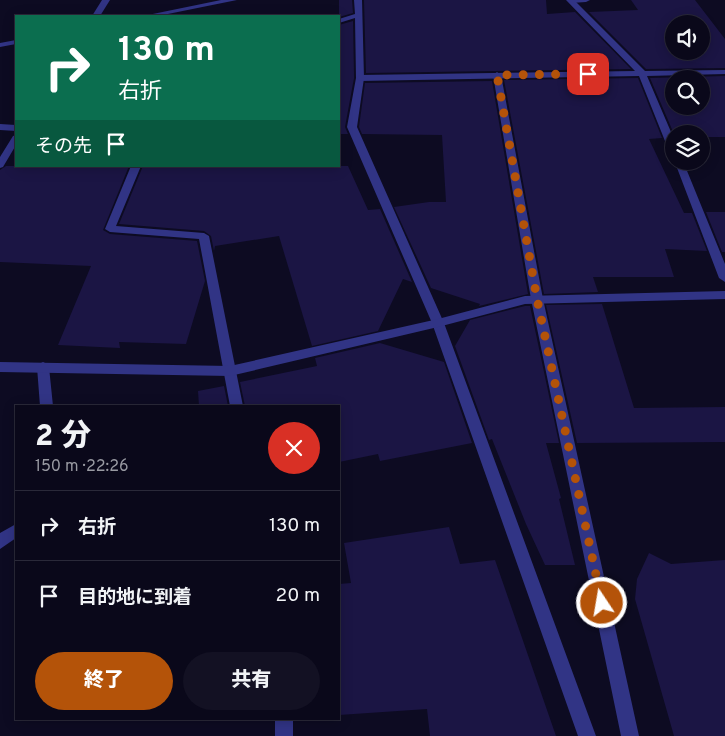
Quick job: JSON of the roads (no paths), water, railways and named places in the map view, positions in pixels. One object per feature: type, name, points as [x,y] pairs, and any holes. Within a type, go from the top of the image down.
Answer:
[{"type":"street","points":[[97,15],[106,0]]},
{"type":"street","points":[[151,15],[203,3],[233,0]]},
{"type":"street","points":[[358,0],[360,78],[352,126],[438,323],[587,736]]},
{"type":"street","points":[[570,0],[586,0]]},
{"type":"street","points":[[570,0],[642,73],[665,129]]},
{"type":"street","points":[[197,15],[203,3]]},
{"type":"street","points":[[340,21],[358,16]]},
{"type":"street","points":[[0,45],[15,42]]},
{"type":"street","points":[[360,78],[725,72]]},
{"type":"street","points":[[497,75],[537,299],[630,736]]},
{"type":"street","points":[[0,127],[15,128]]},
{"type":"street","points":[[0,164],[15,140]]},
{"type":"street","points":[[136,167],[110,229],[204,236],[236,405]]},
{"type":"street","points":[[682,170],[725,278]]},
{"type":"street","points":[[0,367],[230,371],[438,323],[525,300],[725,296]]},
{"type":"street","points":[[43,367],[47,405]]},
{"type":"street","points":[[0,542],[15,531]]},
{"type":"street","points":[[284,720],[284,736]]}]
